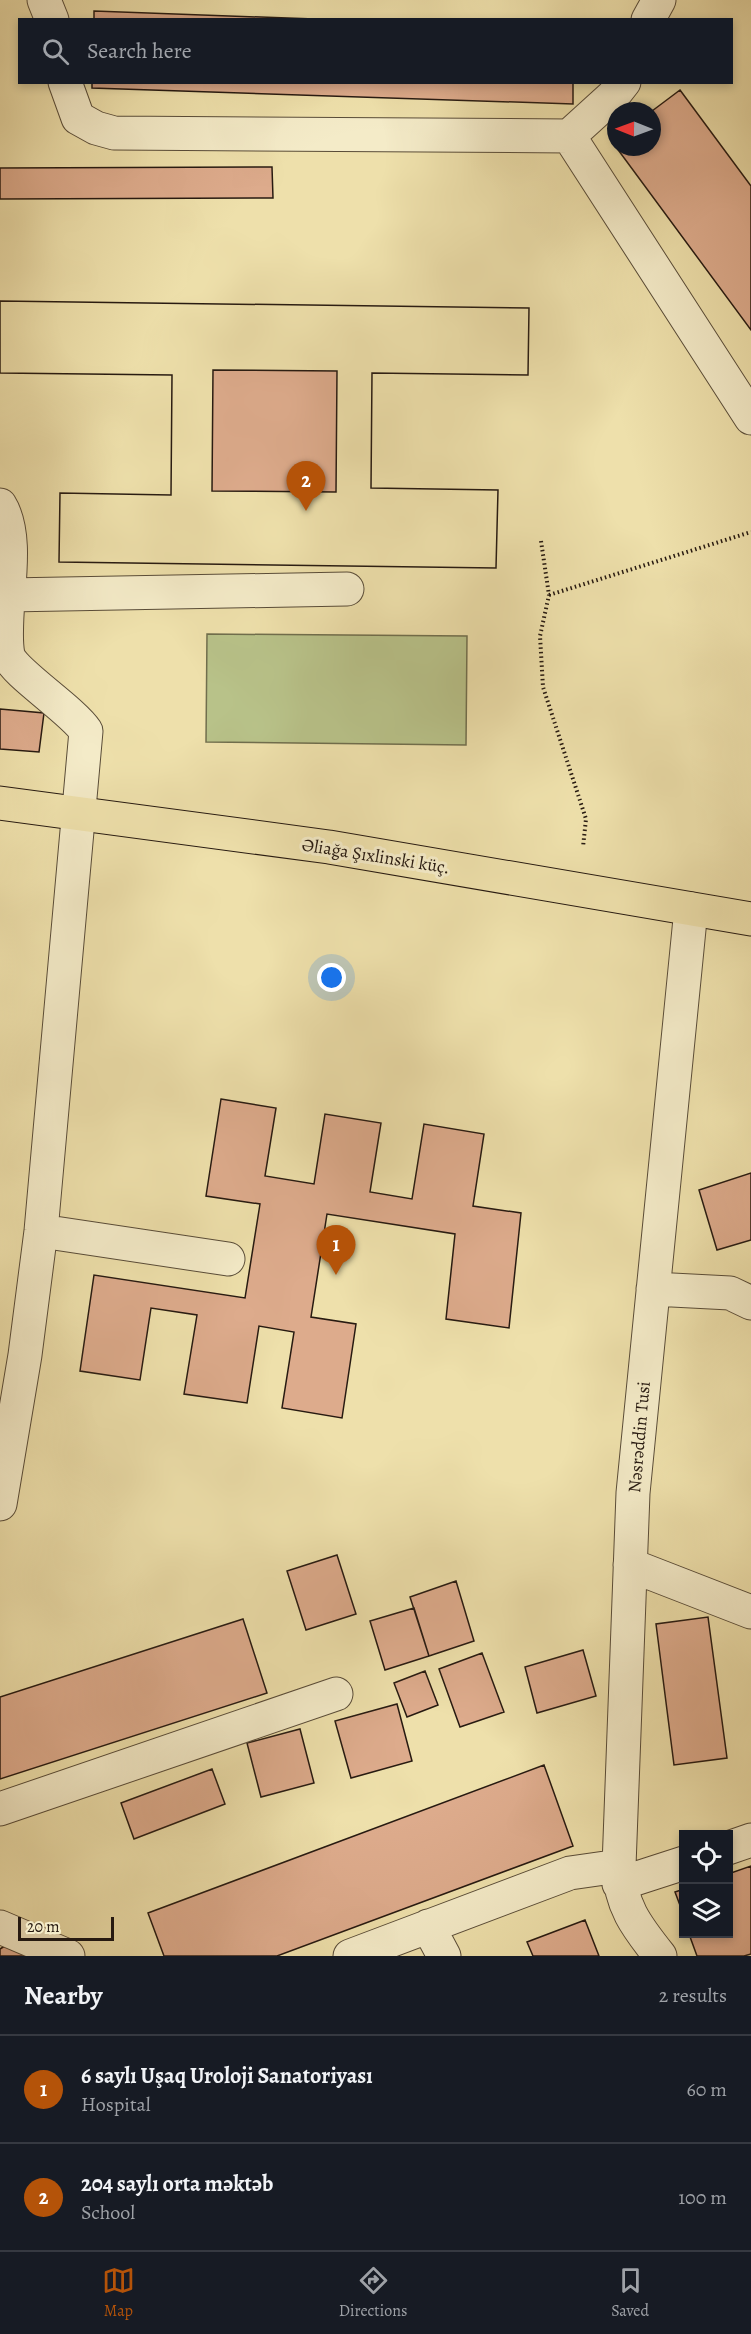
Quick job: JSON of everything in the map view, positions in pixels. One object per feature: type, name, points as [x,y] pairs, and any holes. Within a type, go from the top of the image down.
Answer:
[{"type":"main road","name":"Əliağa Şıxlinski küç.","points":[[0,803],[329,847],[751,918]]},
{"type":"street","points":[[44,0],[51,18]]},
{"type":"street","points":[[649,18],[659,0]]},
{"type":"street","points":[[66,84],[78,118],[96,128],[114,133],[569,136],[613,96],[622,84]]},
{"type":"street","points":[[569,136],[751,418]]},
{"type":"street","points":[[0,505],[8,536],[6,639],[9,657],[77,718],[86,731],[86,755],[77,812],[41,1231],[13,1349],[0,1504]]},
{"type":"street","points":[[8,595],[347,589]]},
{"type":"street","name":"Nəsrəddin Tusi","points":[[660,1956],[632,1921],[619,1875],[633,1493],[691,909]]},
{"type":"street","points":[[41,1231],[228,1259]]},
{"type":"street","points":[[653,1289],[744,1294]]},
{"type":"street","points":[[630,1565],[751,1612]]},
{"type":"street","points":[[0,1809],[336,1694]]},
{"type":"street","points":[[733,1847],[751,1840]]},
{"type":"street","points":[[350,1956],[570,1873],[619,1875],[679,1864]]},
{"type":"street","points":[[428,1926],[444,1956]]},
{"type":"street","points":[[0,1927],[68,1956]]},
{"type":"path","points":[[549,596],[751,532]]},
{"type":"path","points":[[541,541],[549,596],[540,636],[543,687],[586,819],[583,847]]},
{"type":"green space","points":[[207,634],[467,636],[466,745],[206,742]]},
{"type":"building","points":[[94,11],[287,18],[94,18]]},
{"type":"building","points":[[92,84],[573,84],[573,104],[92,88]]},
{"type":"building","points":[[680,90],[751,186],[751,330],[623,156],[661,156],[661,104]]},
{"type":"building","points":[[272,167],[273,198],[0,199],[0,168]]},
{"type":"building","points":[[0,301],[529,308],[528,375],[372,373],[371,488],[498,490],[496,568],[59,562],[60,493],[171,495],[172,375],[0,373]],"holes":[[[213,370],[337,371],[336,492],[212,491]]]},
{"type":"building","points":[[0,301],[529,308],[528,375],[372,373],[371,488],[498,490],[496,568],[59,562],[60,493],[171,495],[172,375],[0,373]]},
{"type":"building","points":[[0,709],[44,713],[39,752],[0,749]]},
{"type":"building","points":[[221,1099],[276,1108],[265,1176],[314,1184],[325,1114],[381,1123],[370,1192],[412,1199],[424,1124],[484,1134],[473,1206],[521,1213],[509,1328],[446,1319],[455,1234],[327,1214],[311,1317],[356,1324],[342,1418],[282,1408],[294,1332],[259,1326],[247,1403],[184,1394],[197,1315],[151,1308],[140,1380],[80,1371],[94,1275],[245,1298],[260,1204],[206,1196]]},
{"type":"building","points":[[751,1173],[751,1240],[717,1250],[699,1190]]},
{"type":"building","points":[[337,1555],[356,1614],[306,1630],[287,1571]]},
{"type":"building","points":[[456,1581],[474,1641],[429,1656],[410,1597]]},
{"type":"building","points":[[414,1608],[429,1656],[385,1670],[370,1621]]},
{"type":"building","points":[[708,1617],[727,1758],[674,1765],[656,1624]]},
{"type":"building","points":[[243,1619],[267,1693],[0,1779],[0,1697]]},
{"type":"building","points":[[583,1650],[596,1696],[537,1713],[525,1667]]},
{"type":"building","points":[[482,1653],[504,1712],[460,1727],[439,1669]]},
{"type":"building","points":[[425,1671],[438,1705],[407,1717],[394,1683]]},
{"type":"building","points":[[397,1704],[412,1761],[351,1778],[335,1721]]},
{"type":"building","points":[[300,1729],[314,1783],[261,1797],[247,1743]]},
{"type":"building","points":[[544,1765],[573,1846],[277,1956],[164,1956],[148,1913]]},
{"type":"building","points":[[212,1769],[225,1804],[134,1839],[121,1803]]},
{"type":"building","points":[[751,1866],[751,1954],[697,1956],[690,1938],[733,1938],[733,1872]]},
{"type":"building","points":[[679,1891],[679,1903],[675,1892]]},
{"type":"building","points":[[585,1920],[599,1956],[533,1956],[527,1942]]},
{"type":"building","points":[[16,1939],[26,1956],[0,1956],[0,1949]]},
{"type":"place","name":"204 saylı orta məktəb","points":[[306,511]]},
{"type":"place","name":"6 saylı Uşaq Uroloji Sanatoriyası","points":[[336,1275]]}]
